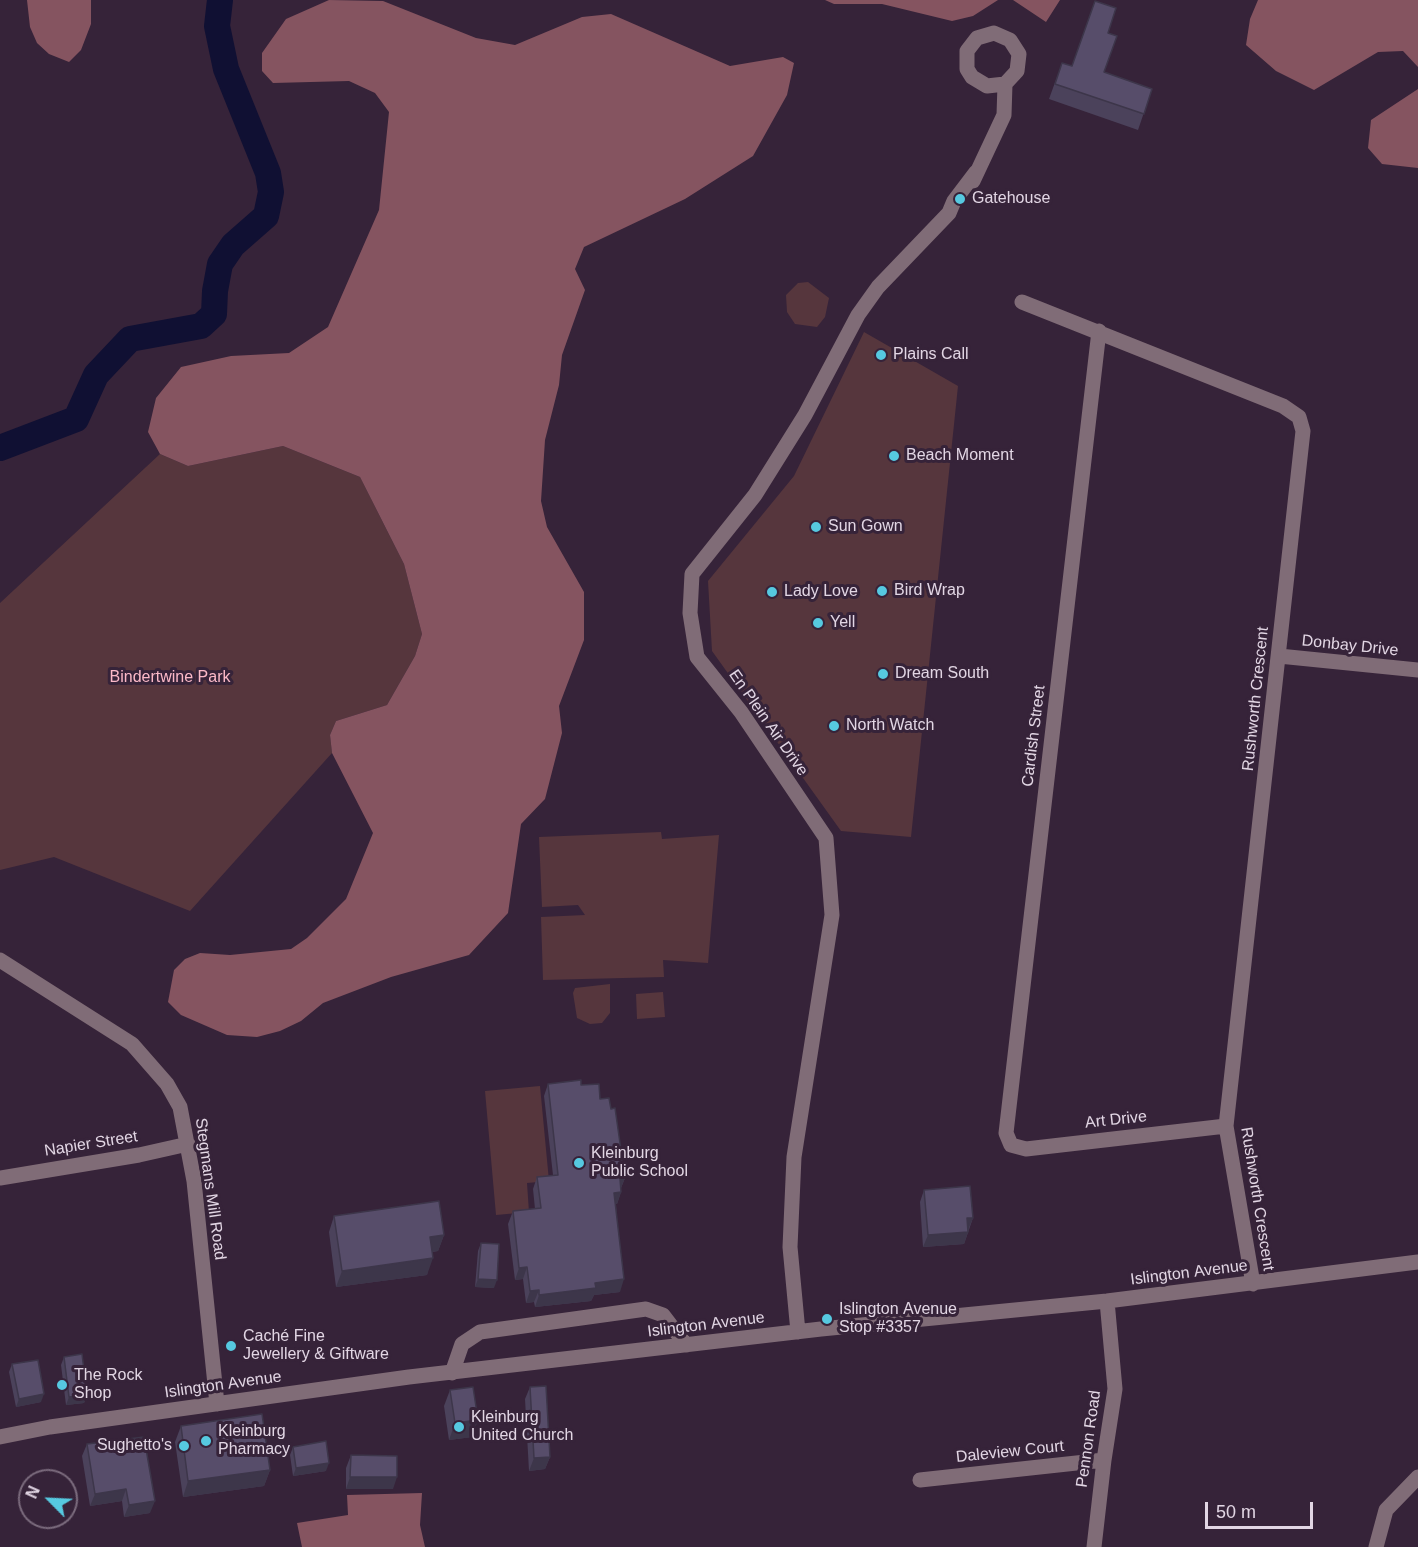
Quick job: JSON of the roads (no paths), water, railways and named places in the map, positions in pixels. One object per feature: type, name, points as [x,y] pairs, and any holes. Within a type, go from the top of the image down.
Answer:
[{"type":"street","name":"En Plein Air Drive","points":[[798,1332],[790,1247],[794,1157],[832,915],[825,838],[741,712],[697,657],[690,613],[692,574],[755,495],[805,415],[858,315],[878,287],[949,213],[954,201],[976,172],[1004,115],[1005,84]]},
{"type":"street","name":"Rushworth Crescent","points":[[1022,302],[1283,406],[1299,417],[1303,431],[1226,1126],[1253,1284]]},
{"type":"street","name":"Cardish Street","points":[[1011,1145],[1006,1133],[1099,331]]},
{"type":"street","name":"Donbay Drive","points":[[1279,656],[1418,670]]},
{"type":"street","name":"Stegmans Mill Road","points":[[0,960],[132,1044],[167,1084],[180,1107],[188,1144],[217,1404]]},
{"type":"street","name":"Art Drive","points":[[1011,1145],[1026,1149],[1226,1126]]},
{"type":"street","name":"Napier Street","points":[[0,1178],[139,1155],[188,1144]]},
{"type":"street","name":"Islington Avenue","points":[[0,1437],[217,1404],[452,1373],[798,1332],[1107,1301],[1418,1262]]},
{"type":"street","name":"Pennon Road","points":[[1094,1547],[1115,1389],[1107,1301]]},
{"type":"street","points":[[452,1373],[462,1344],[480,1332],[645,1309],[663,1315],[686,1345]]},
{"type":"street","name":"Daleview Court","points":[[920,1480],[1104,1460]]},
{"type":"street","points":[[1376,1547],[1386,1510],[1418,1477]]},
{"type":"waterway","points":[[0,448],[76,419],[96,375],[130,339],[201,326],[214,314],[220,264],[233,245],[266,216],[271,192],[268,173],[226,69],[217,26],[220,0]]},
{"type":"place","name":"Gatehouse","points":[[960,199]]},
{"type":"place","name":"Plains Call","points":[[881,355]]},
{"type":"place","name":"Beach Moment","points":[[894,456]]},
{"type":"place","name":"Sun Gown","points":[[816,527]]},
{"type":"place","name":"Bird Wrap","points":[[882,591]]},
{"type":"place","name":"Lady Love","points":[[772,592]]},
{"type":"place","name":"Yell","points":[[818,623]]},
{"type":"place","name":"Dream South","points":[[883,674]]},
{"type":"place","name":"North Watch","points":[[834,726]]},
{"type":"place","name":"Kleinburg Public School","points":[[579,1163]]},
{"type":"place","name":"Islington Avenue Stop #3357","points":[[827,1319]]},
{"type":"place","name":"Caché Fine Jewellery & Giftware","points":[[231,1346]]},
{"type":"place","name":"The Rock Shop","points":[[62,1385]]},
{"type":"place","name":"Kleinburg United Church","points":[[459,1427]]},
{"type":"place","name":"Kleinburg Pharmacy","points":[[206,1441]]},
{"type":"place","name":"Sughetto's","points":[[184,1446]]},
{"type":"park label","name":"Bindertwine Park","points":[[170,678]]}]
